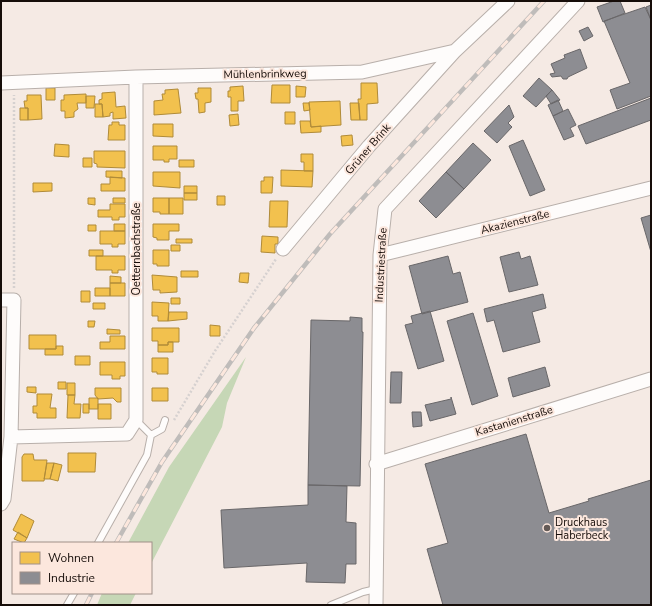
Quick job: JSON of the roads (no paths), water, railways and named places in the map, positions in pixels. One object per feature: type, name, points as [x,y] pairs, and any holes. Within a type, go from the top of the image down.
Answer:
[{"type":"street","points":[[455,51],[508,1]]},
{"type":"street","name":"Industriestraße","points":[[376,605],[376,464],[380,255],[385,209],[578,1]]},
{"type":"street","name":"Mühlenbrinkweg","points":[[8,82],[136,77],[362,72],[455,51]]},
{"type":"street","name":"Grüner Brink","points":[[283,249],[370,146],[455,51]]},
{"type":"street","name":"Oetternbachstraße","points":[[136,77],[136,420]]},
{"type":"street","name":"Akazienstraße","points":[[380,255],[651,188]]},
{"type":"street","points":[[1,504],[4,499],[11,437],[7,300]]},
{"type":"street","name":"Kastanienstraße","points":[[376,464],[651,379]]},
{"type":"street","points":[[11,437],[127,434],[136,420]]},
{"type":"lane","points":[[136,420],[151,435]]},
{"type":"lane","points":[[151,435],[162,429],[165,420]]},
{"type":"lane","points":[[99,542],[147,455],[151,435]]},
{"type":"lane","points":[[331,605],[363,592],[376,589]]},
{"type":"lane","points":[[67,605],[73,594]]},
{"type":"railway","points":[[117,542],[162,462],[254,328],[330,234],[544,1]]},
{"type":"railway","points":[[86,605],[92,594]]},
{"type":"place","name":"Druckhaus Haberbeck","points":[[547,528]]}]
